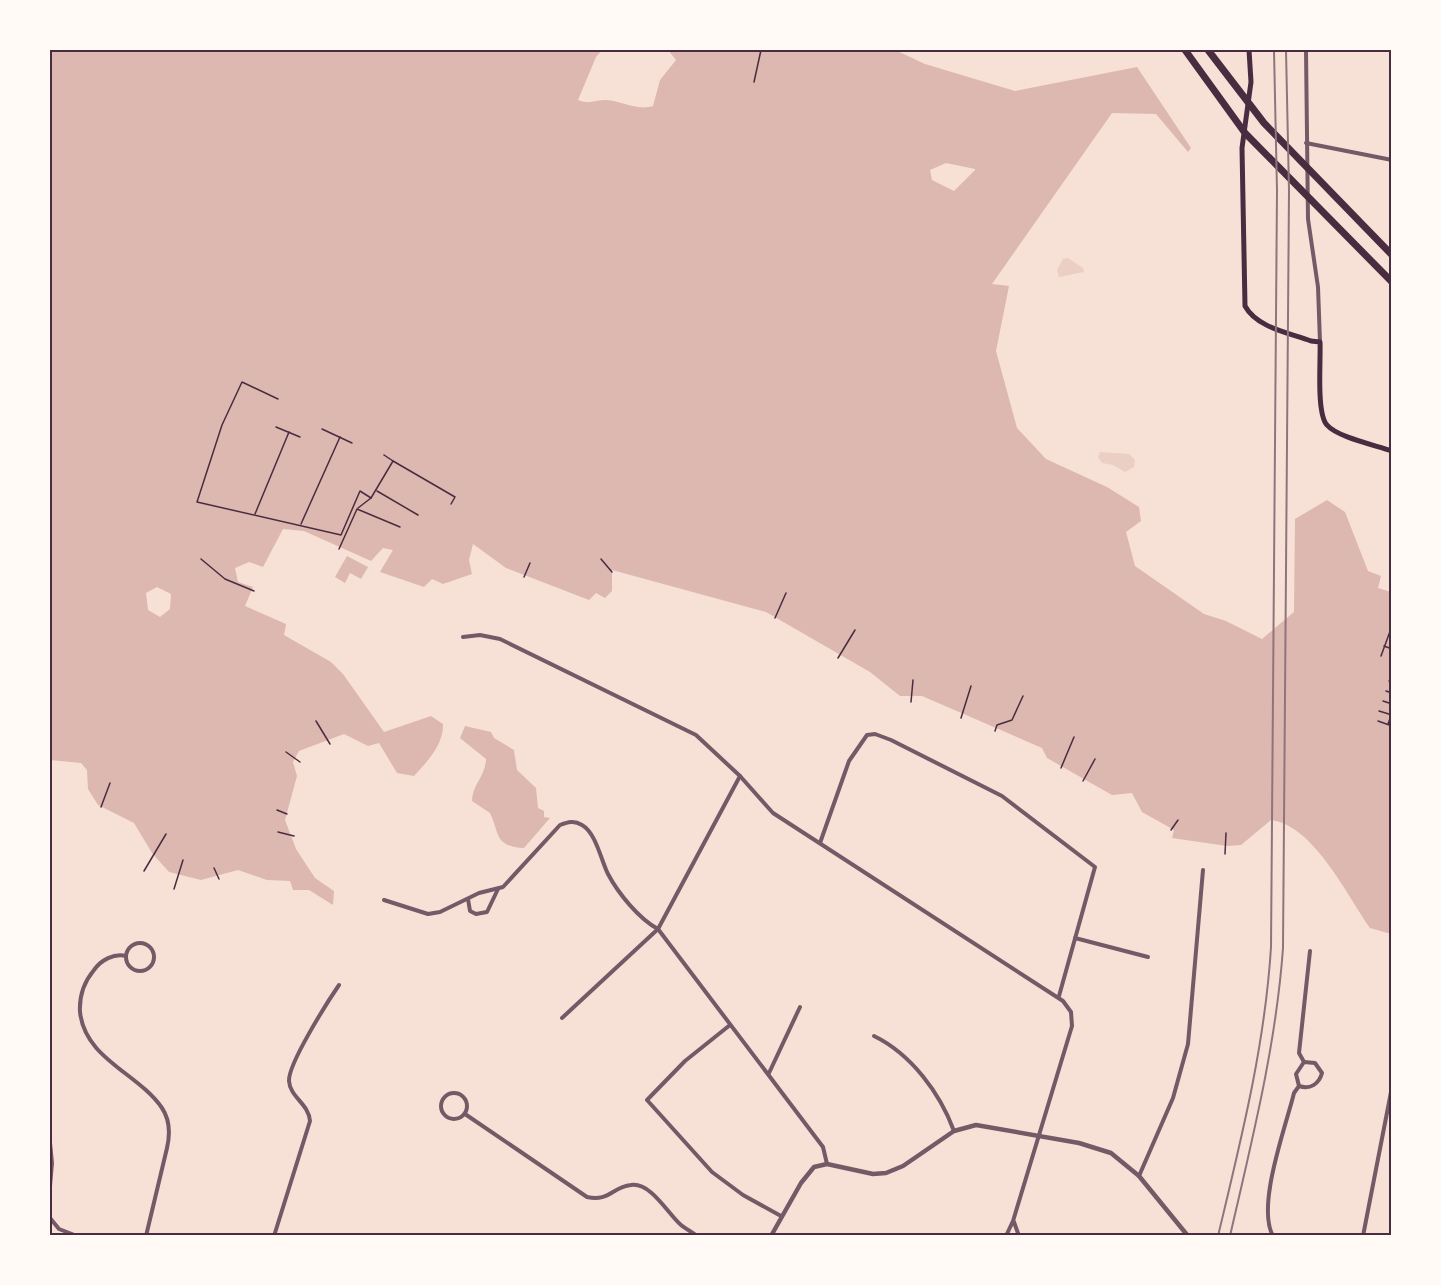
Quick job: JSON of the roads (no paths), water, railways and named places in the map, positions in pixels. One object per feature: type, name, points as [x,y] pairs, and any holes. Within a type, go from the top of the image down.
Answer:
[{"type":"highway","points":[[1208,50],[1263,123],[1392,255]]},
{"type":"highway","points":[[1185,51],[1245,133],[1392,282]]},
{"type":"main road","points":[[1249,50],[1251,82],[1242,148],[1244,301],[1249,312],[1261,322],[1311,341],[1320,342],[1321,413],[1324,421],[1332,429],[1392,451]]},
{"type":"street","points":[[1306,50],[1308,219],[1318,287],[1320,342]]},
{"type":"street","points":[[1306,143],[1392,160]]},
{"type":"street","points":[[463,637],[480,635],[500,639],[696,735],[740,776],[773,813],[1059,996],[1071,1012],[1072,1026],[1013,1221],[1006,1236]]},
{"type":"street","points":[[820,843],[849,761],[867,735],[875,734],[1002,796],[1095,867],[1059,996]]},
{"type":"street","points":[[562,1018],[658,929],[740,776]]},
{"type":"street","points":[[384,900],[428,914],[440,912],[479,893],[498,888],[513,878],[560,825],[570,821],[582,825],[589,832],[609,877],[648,924],[658,929],[769,1073],[823,1148],[827,1164]]},
{"type":"street","points":[[1139,1176],[1173,1098],[1188,1044],[1203,870]]},
{"type":"street","points":[[468,900],[470,911],[482,915],[487,912],[498,888]]},
{"type":"street","points":[[1076,938],[1148,957]]},
{"type":"street","points":[[144,944],[151,950],[153,958],[148,968],[136,970],[130,967],[126,956],[132,945],[144,944]]},
{"type":"street","points":[[1304,1062],[1299,1053],[1310,951]]},
{"type":"street","points":[[126,956],[116,956],[100,962],[84,981],[80,1010],[86,1033],[98,1050],[153,1096],[166,1116],[169,1137],[146,1236]]},
{"type":"street","points":[[274,1236],[310,1121],[308,1110],[291,1087],[289,1080],[291,1071],[339,985]]},
{"type":"street","points":[[769,1073],[800,1007]]},
{"type":"street","points":[[730,1025],[685,1061],[647,1100],[712,1172],[743,1195],[781,1216]]},
{"type":"street","points":[[874,1036],[898,1051],[918,1071],[945,1105],[954,1131]]},
{"type":"street","points":[[1299,1086],[1296,1074],[1304,1062]]},
{"type":"street","points":[[1274,1236],[1269,1224],[1268,1197],[1294,1093],[1299,1086],[1316,1084],[1322,1073],[1315,1063],[1304,1062]]},
{"type":"street","points":[[1363,1236],[1392,1088]]},
{"type":"street","points":[[452,1093],[462,1096],[467,1104],[465,1114],[456,1119],[447,1117],[441,1108],[444,1099],[452,1093]]},
{"type":"street","points":[[465,1114],[587,1197],[598,1200],[630,1185],[639,1186],[650,1192],[682,1226],[697,1236]]},
{"type":"street","points":[[771,1236],[801,1183],[814,1167],[827,1164],[873,1174],[886,1173],[903,1166],[954,1131],[976,1125],[1105,1151],[1121,1160],[1139,1176],[1187,1235]]},
{"type":"street","points":[[50,1143],[50,1186]]},
{"type":"street","points":[[50,1218],[59,1230],[74,1235]]},
{"type":"street","points":[[1013,1221],[1019,1236]]},
{"type":"railway","points":[[1218,1236],[1258,1056],[1271,947],[1277,191],[1274,50]]},
{"type":"railway","points":[[1230,1236],[1269,1057],[1283,948],[1289,191],[1286,50]]}]
